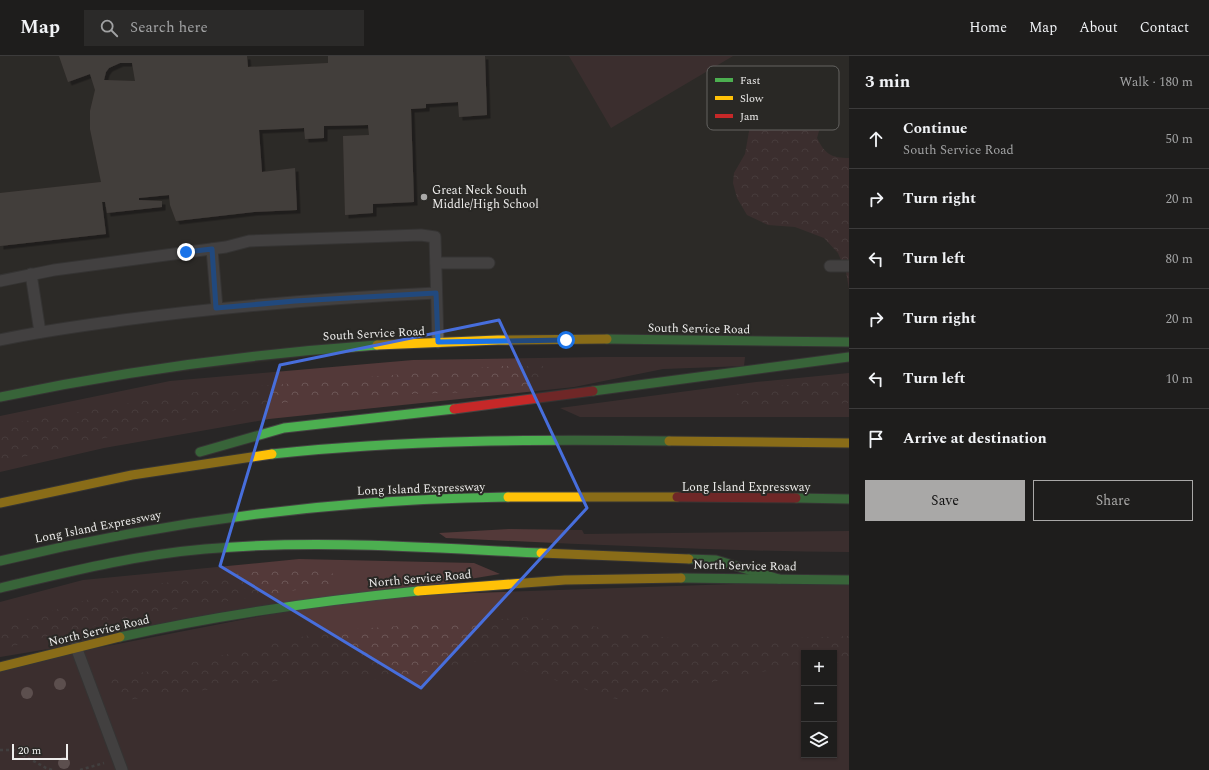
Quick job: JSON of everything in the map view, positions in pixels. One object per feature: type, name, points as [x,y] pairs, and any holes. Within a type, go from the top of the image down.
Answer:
[{"type":"main road","name":"South Service Road","points":[[0,397],[106,376],[242,356],[318,349],[438,342],[550,340],[849,342]]},
{"type":"main road","points":[[0,503],[121,476],[284,428],[367,420],[516,402],[849,357]]},
{"type":"main road","points":[[121,476],[288,452],[425,443],[495,441],[849,444]]},
{"type":"main road","name":"Long Island Expressway","points":[[0,561],[98,538],[235,515],[373,502],[514,497],[849,500]]},
{"type":"main road","points":[[0,588],[74,570],[140,557],[204,549],[270,545],[370,546],[716,560],[779,579]]},
{"type":"main road","name":"North Service Road","points":[[0,667],[76,647],[200,622],[293,606],[428,589],[566,580],[635,578],[849,580]]},
{"type":"lane","points":[[0,281],[31,274],[212,249],[249,241],[421,235],[435,237],[438,342]]},
{"type":"lane","points":[[212,249],[216,308]]},
{"type":"lane","points":[[436,263],[489,263]]},
{"type":"lane","points":[[830,266],[849,266]]},
{"type":"lane","points":[[31,274],[40,332]]},
{"type":"lane","points":[[0,340],[40,332],[216,308],[295,301],[436,293]]},
{"type":"lane","points":[[76,647],[122,770]]},
{"type":"path","points":[[0,750],[14,750],[52,770]]},
{"type":"path","points":[[80,770],[118,759]]},
{"type":"highlighted area","points":[[499,320],[587,508],[421,688],[220,566],[280,365]]},
{"type":"shaded area","name":"Great Neck South Middle/High School","points":[[0,56],[849,56],[849,339],[472,337],[0,394]]},
{"type":"green space","points":[[569,56],[733,56],[716,66],[707,66],[707,71],[611,128]]},
{"type":"green space","points":[[749,130],[819,130],[817,138],[829,154],[849,158],[849,289],[846,272],[838,253],[824,238],[795,227],[768,225],[747,215],[737,198],[733,183],[734,173],[745,154]]},
{"type":"green space","points":[[602,357],[745,357],[744,366],[663,369],[574,387],[269,419],[104,448],[0,472],[0,416],[170,381],[413,360]]},
{"type":"green space","points":[[502,366],[545,366],[548,372],[530,386],[472,392],[324,397],[214,413],[0,462],[0,426],[3,425],[201,391]]},
{"type":"green space","points":[[849,373],[849,417],[580,417],[560,408],[756,382]]},
{"type":"green space","points":[[849,376],[849,403],[757,408],[737,403],[734,398],[739,392]]},
{"type":"green space","points":[[509,529],[582,530],[584,534],[849,531],[849,552],[697,549],[597,545],[446,538],[439,533]]},
{"type":"green space","points":[[299,559],[474,563],[500,574],[0,657],[0,602],[83,580]]},
{"type":"green space","points":[[284,568],[327,570],[341,579],[334,584],[152,613],[41,638],[0,650],[0,630],[2,627],[124,588]]},
{"type":"green space","points":[[849,580],[849,770],[0,770],[0,667],[359,597]]},
{"type":"green space","points":[[532,617],[695,642],[849,636],[849,662],[837,663],[837,650],[801,650],[801,665],[755,673],[656,694],[616,699],[529,672],[494,658],[460,664],[412,676],[382,680],[330,674],[126,700],[105,685],[108,678],[163,669],[327,631]]},
{"type":"building","points":[[59,56],[247,56],[248,67],[328,63],[328,56],[485,56],[487,115],[459,117],[458,102],[426,104],[426,108],[411,109],[414,202],[373,204],[373,213],[345,215],[343,136],[369,135],[368,125],[324,126],[324,138],[305,139],[304,128],[259,130],[262,172],[295,168],[297,210],[254,212],[176,221],[170,205],[169,195],[139,198],[139,200],[162,201],[162,207],[107,213],[105,202],[102,202],[106,234],[0,246],[0,193],[101,182],[90,129],[90,111],[95,90],[90,74],[68,82]],"holes":[[[120,63],[132,63],[135,81],[104,80],[106,72],[109,68]]]},
{"type":"traffic: fast","points":[[607,339],[849,342]]},
{"type":"traffic: fast","points":[[0,397],[141,371],[282,353],[377,345]]},
{"type":"traffic: fast","points":[[593,391],[849,357]]},
{"type":"traffic: fast","points":[[200,452],[284,428],[454,409]]},
{"type":"traffic: fast","points":[[272,454],[322,449],[421,443],[569,440],[669,441]]},
{"type":"traffic: fast","points":[[0,561],[126,534],[252,515],[380,502],[508,497]]},
{"type":"traffic: fast","points":[[796,498],[849,499]]},
{"type":"traffic: fast","points":[[0,588],[153,555],[247,546],[373,545],[541,553]]},
{"type":"traffic: fast","points":[[689,559],[716,560],[779,579]]},
{"type":"traffic: fast","points":[[681,578],[849,580]]},
{"type":"traffic: fast","points":[[120,637],[231,615],[343,599],[418,591]]},
{"type":"traffic: slow","points":[[377,345],[498,340],[607,339]]},
{"type":"traffic: slow","points":[[669,441],[849,443]]},
{"type":"traffic: slow","points":[[0,503],[132,475],[272,454]]},
{"type":"traffic: slow","points":[[508,497],[677,497]]},
{"type":"traffic: slow","points":[[541,553],[689,559]]},
{"type":"traffic: slow","points":[[418,591],[565,580],[681,578]]},
{"type":"traffic: slow","points":[[0,667],[120,637]]},
{"type":"traffic: jam","points":[[454,409],[593,391]]},
{"type":"traffic: jam","points":[[677,497],[796,498]]},
{"type":"place","name":"Great Neck South Middle/High School","points":[[424,197]]},
{"type":"route","points":[[186,252],[212,249],[216,308],[264,303],[436,293],[438,342],[566,340]]}]
